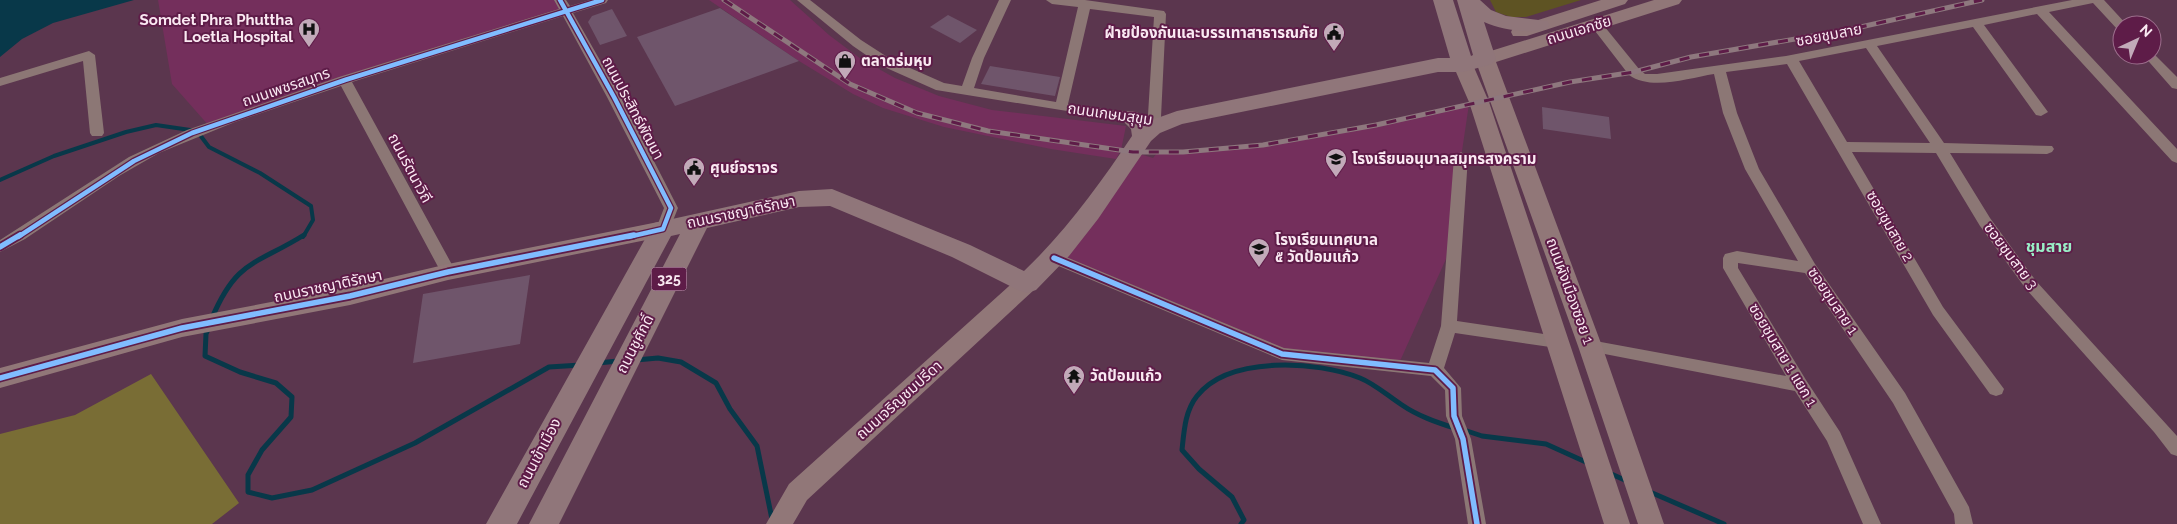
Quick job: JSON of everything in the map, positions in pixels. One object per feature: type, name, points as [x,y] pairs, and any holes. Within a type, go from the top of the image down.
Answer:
[{"type":"main road","points":[[1443,0],[1460,58]]},
{"type":"main road","points":[[1467,0],[1481,13],[1495,21],[1540,25]]},
{"type":"main road","points":[[1467,0],[1482,52]]},
{"type":"main road","name":"ถนนเอกชัย","points":[[1482,52],[1540,25],[1618,0]]},
{"type":"main road","name":"ถนนเอกชัย","points":[[1482,52],[1596,24],[1673,0]]},
{"type":"main road","name":"ถนนเกษมสุขุม","points":[[1148,124],[1438,65],[1482,52]]},
{"type":"main road","name":"ถนนผังเมืองซอย 1","points":[[1482,52],[1590,346],[1651,524]]},
{"type":"main road","name":"ถนนผังเมืองซอย 1","points":[[1460,58],[1486,124],[1617,524]]},
{"type":"main road","points":[[1027,283],[1054,258],[1097,205],[1148,124]]},
{"type":"main road","points":[[1486,124],[1510,124]]},
{"type":"main road","name":"ถนนราชญาติรักษา","points":[[0,378],[182,328],[350,296],[448,272],[613,240],[799,199],[832,197],[961,250],[1027,283]]},
{"type":"main road","name":"ถนนชูศักดิ์","points":[[544,524],[700,220]]},
{"type":"main road","name":"ถนนชูศักดิ์","points":[[578,382],[662,229]]},
{"type":"main road","name":"ถนนเจริญชมปรีดา","points":[[779,524],[798,492],[1027,283]]},
{"type":"main road","name":"ถนนเข้าเมือง","points":[[501,524],[578,382]]},
{"type":"street","name":"ถนนเพชรสมุทร","points":[[0,247],[26,233],[120,168],[155,150],[210,127],[563,6],[602,0]]},
{"type":"street","name":"ถนนเกษมสุขุม","points":[[803,0],[857,43],[888,63],[942,87],[1148,124]]},
{"type":"street","points":[[966,92],[981,50],[1006,0]]},
{"type":"street","points":[[1052,0],[1160,14],[1148,124]]},
{"type":"street","name":"ซอยชุมสาย","points":[[1596,24],[1642,78],[1719,70],[1791,59],[2091,0]]},
{"type":"street","points":[[2097,0],[2112,16]]},
{"type":"street","points":[[1061,107],[1085,4]]},
{"type":"street","name":"ถนนประสิทธ์พัฒนา","points":[[563,6],[671,208],[662,229]]},
{"type":"street","points":[[2040,10],[2177,158]]},
{"type":"street","points":[[1976,22],[2041,112]]},
{"type":"street","name":"ซอยชุมสาย 3","points":[[1869,44],[1940,148],[1985,222],[2031,286],[2160,427],[2177,449]]},
{"type":"street","points":[[0,82],[89,55],[97,133]]},
{"type":"street","name":"ซอยชุมสาย 2","points":[[1791,59],[1938,310],[1996,388]]},
{"type":"street","points":[[2159,65],[2177,84]]},
{"type":"street","name":"ซอยชุมสาย 1","points":[[1719,70],[1730,113],[1752,169],[1810,268],[1899,398],[1962,513],[1964,524]]},
{"type":"street","name":"ถนนรัตนาวิถี","points":[[344,80],[448,272]]},
{"type":"street","points":[[1844,147],[2047,149]]},
{"type":"street","points":[[1435,370],[1449,326],[1461,158]]},
{"type":"street","name":"ซอยชุมสาย 1 แยก 1","points":[[1810,268],[1737,257],[1730,258],[1731,268],[1800,385],[1834,436],[1872,524]]},
{"type":"street","points":[[1054,258],[1282,354],[1435,370],[1453,388],[1454,416],[1463,439],[1477,524]]},
{"type":"street","points":[[1449,326],[1557,342]]},
{"type":"street","points":[[1590,346],[1800,385]]},
{"type":"shaded area","name":"Somdet Phra Phuttha Loetla Hospital","points":[[158,0],[560,0],[567,11],[210,127],[172,84]]},
{"type":"shaded area","points":[[709,0],[790,0],[829,35],[861,59],[895,78],[939,96],[992,110],[1126,126],[1121,150],[1116,159],[1051,149],[944,127],[883,108],[853,94],[799,61]]},
{"type":"shaded area","points":[[1490,0],[1581,0],[1526,17],[1511,17],[1496,12]]},
{"type":"shaded area","name":"โรงเรียนเทศบาล ๕ วัดป้อมแก้ว","points":[[1469,104],[1446,259],[1400,361],[1282,354],[1054,258],[1133,152],[1153,158],[1158,152],[1263,145],[1376,125]]},
{"type":"shaded area","points":[[151,374],[239,503],[212,524],[0,524],[0,434],[75,415]]},
{"type":"water","points":[[0,0],[134,0],[53,23],[22,39],[0,57]]},
{"type":"building","points":[[720,8],[799,61],[675,106],[637,37]]},
{"type":"building","points":[[612,9],[627,36],[600,45],[588,22],[592,16]]},
{"type":"building","points":[[948,15],[977,30],[960,43],[930,27]]},
{"type":"building","points":[[990,66],[1060,77],[1055,96],[981,84]]},
{"type":"building","points":[[1542,107],[1609,117],[1611,139],[1543,129]]},
{"type":"building","points":[[530,275],[520,344],[413,363],[423,294]]},
{"type":"waterway","points":[[0,180],[54,156],[126,132],[156,125],[197,131],[209,147],[260,173],[311,206],[313,220],[303,237]]},
{"type":"waterway","points":[[212,318],[230,284],[239,274],[260,259],[304,235]]},
{"type":"waterway","points":[[209,327],[206,334],[205,356],[240,372],[276,383],[292,397],[291,417],[262,450],[248,475],[248,492],[272,498],[312,490],[415,443],[549,367],[581,365]]},
{"type":"waterway","points":[[636,360],[658,358],[681,362],[716,383],[730,409],[757,446],[773,524]]},
{"type":"waterway","points":[[598,363],[618,361]]},
{"type":"waterway","points":[[1241,524],[1244,520],[1232,497],[1199,469],[1182,450],[1186,422],[1193,402],[1211,383],[1230,374],[1252,368],[1275,365],[1298,365],[1342,372],[1371,383],[1414,412],[1454,428]]},
{"type":"waterway","points":[[1464,430],[1482,436],[1546,444],[1588,463]]},
{"type":"waterway","points":[[1609,473],[1627,481]]},
{"type":"waterway","points":[[1650,492],[1724,524]]},
{"type":"railway","points":[[724,0],[850,84],[917,113],[988,131],[1133,152],[1183,152],[1263,145],[1376,125],[1570,82],[1634,72],[1691,57],[1847,30],[1982,0]]},
{"type":"cycle path","points":[[0,378],[182,328],[350,296],[448,272],[663,229],[671,208],[614,97],[560,0]]},
{"type":"cycle path","points":[[0,247],[20,236],[114,172],[154,150],[192,133],[250,111],[345,80],[602,0]]},
{"type":"cycle path","points":[[1054,258],[1282,354],[1435,370],[1453,388],[1454,416],[1463,439],[1477,524]]},
{"type":"place","name":"Somdet Phra Phuttha Loetla Hospital","points":[[309,48]]},
{"type":"place","name":"ฝ่ายป้องกันและบรรเทาสาธารณภัย","points":[[1334,52]]},
{"type":"place","name":"ตลาดร่มหุบ","points":[[845,80]]},
{"type":"place","name":"โรงเรียนอนุบาลสมุทรสงคราม","points":[[1336,178]]},
{"type":"place","name":"ศูนย์จราจร","points":[[694,187]]},
{"type":"place","name":"โรงเรียนเทศบาล ๕ วัดป้อมแก้ว","points":[[1259,268]]},
{"type":"place","name":"วัดป้อมแก้ว","points":[[1074,395]]},
{"type":"district","name":"ชุมสาย","points":[[2049,246]]}]
